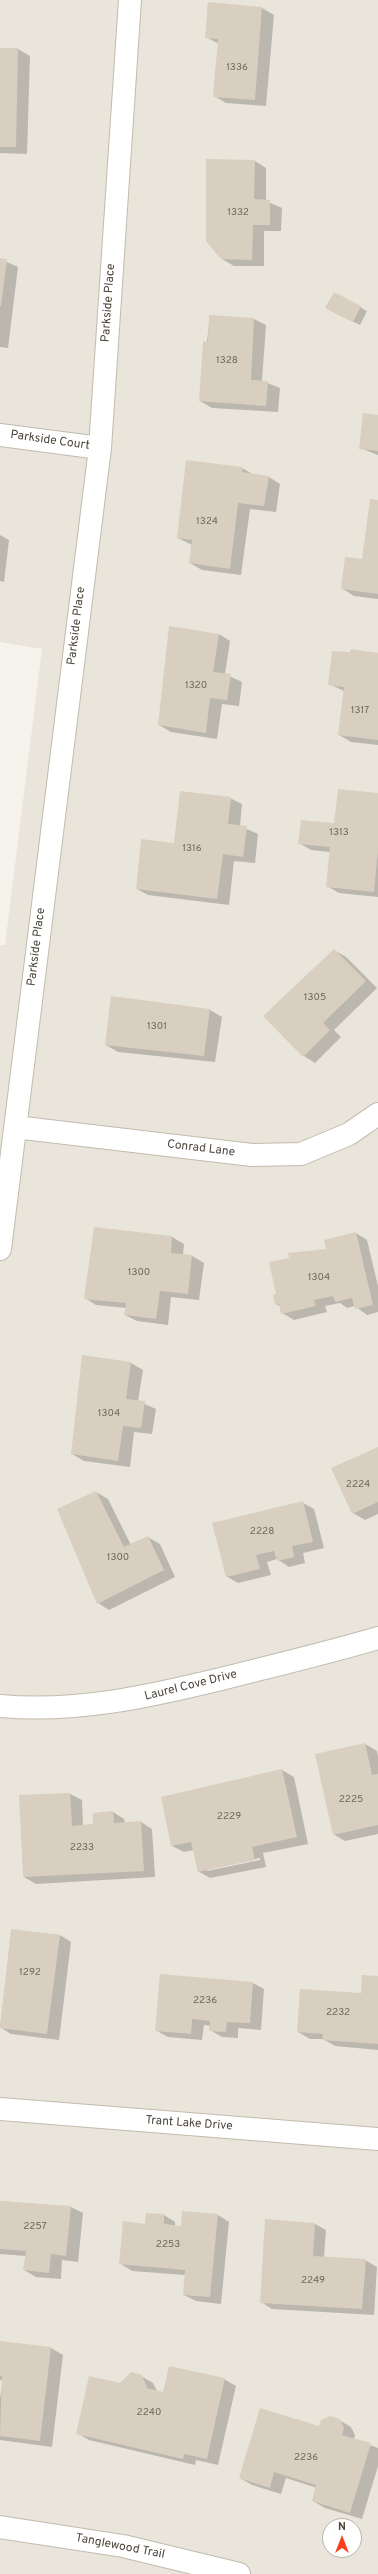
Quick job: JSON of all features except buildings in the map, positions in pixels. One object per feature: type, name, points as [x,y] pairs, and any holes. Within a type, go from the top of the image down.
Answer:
[{"type":"street","name":"Parkside Place","points":[[0,1249],[100,448],[130,0]]},
{"type":"street","name":"Parkside Court","points":[[0,435],[100,448]]},
{"type":"street","name":"Conrad Lane","points":[[15,1127],[252,1155],[301,1154],[349,1134],[378,1114]]},
{"type":"street","name":"Laurel Cove Drive","points":[[0,1706],[70,1706],[139,1699],[323,1654],[378,1638]]},
{"type":"street","name":"Trant Lake Drive","points":[[0,2109],[378,2139]]},
{"type":"street","name":"Tanglewood Trail","points":[[0,2527],[123,2546],[239,2574]]},
{"type":"shaded area","points":[[0,0],[378,0],[378,2574],[0,2574],[0,945],[5,945],[42,649],[0,642]]}]
